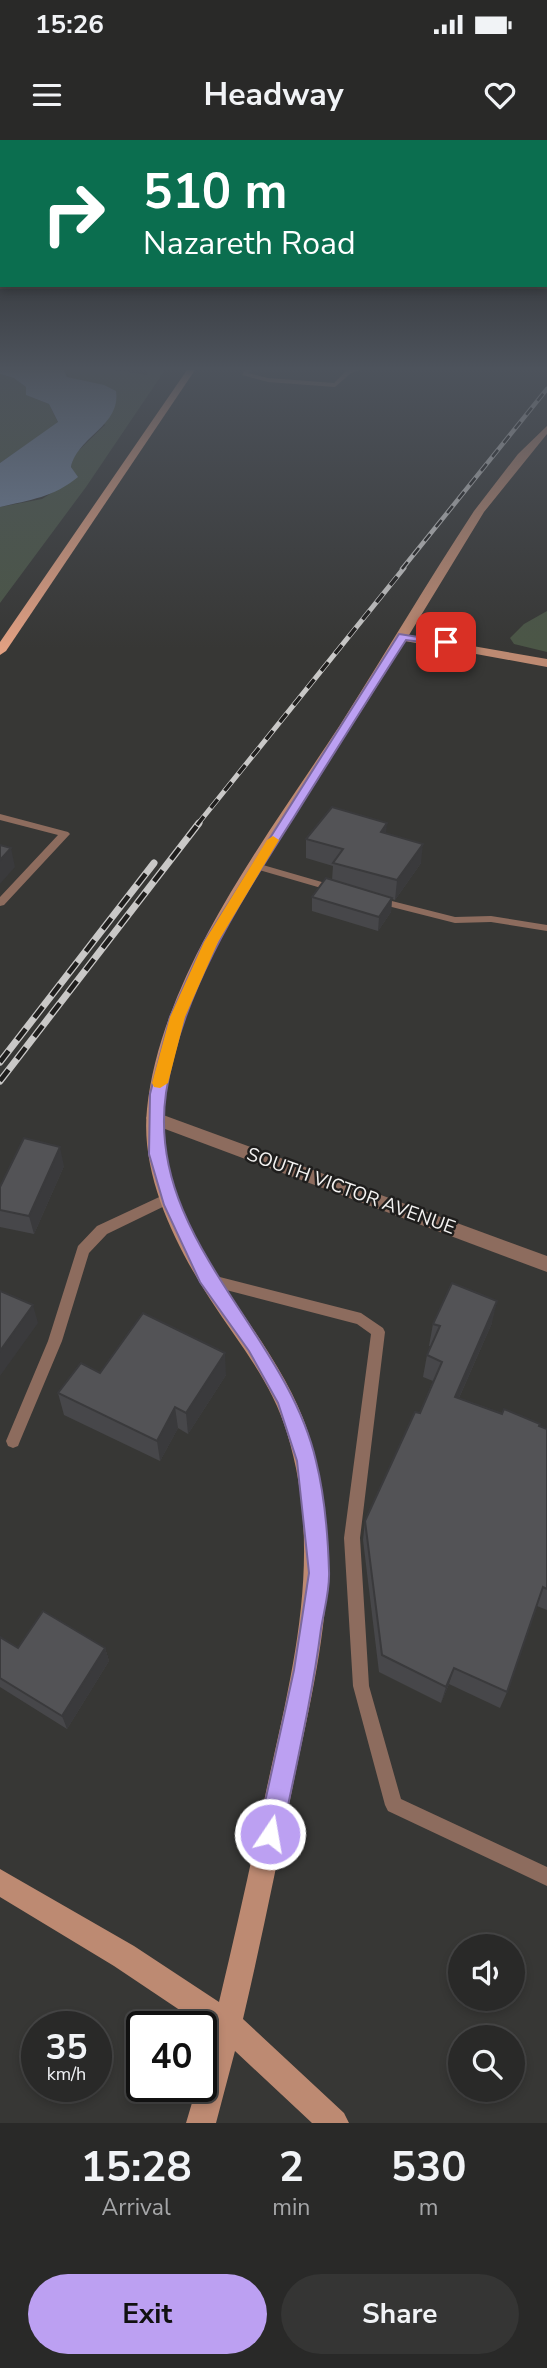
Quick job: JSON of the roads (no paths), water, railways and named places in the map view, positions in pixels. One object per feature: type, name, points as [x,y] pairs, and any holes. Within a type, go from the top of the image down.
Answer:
[{"type":"main road","points":[[0,651],[128,463]]},
{"type":"street","points":[[201,2123],[229,2026],[305,1670],[319,1573],[307,1461],[287,1401],[256,1346],[208,1279],[170,1197],[157,1154],[155,1118],[164,1063],[178,1017],[211,942],[256,866],[402,637],[471,519],[516,463]]},
{"type":"street","points":[[402,637],[547,663]]},
{"type":"street","name":"SOUTH VICTOR AVENUE","points":[[155,1118],[547,1264]]},
{"type":"street","points":[[0,1882],[124,1956],[229,2026],[334,2123]]},
{"type":"lane","points":[[0,817],[65,834],[0,903]]},
{"type":"lane","points":[[256,866],[346,892]]},
{"type":"lane","points":[[359,895],[455,920],[491,919],[547,928]]},
{"type":"lane","points":[[13,1441],[55,1341],[83,1250],[102,1230],[170,1197]]},
{"type":"lane","points":[[208,1279],[361,1319],[378,1332],[352,1538],[360,1686],[394,1805],[547,1877]]},
{"type":"water","points":[[0,463],[73,463],[71,467],[78,477],[51,493],[0,507]]},
{"type":"railway","points":[[402,569],[488,463]]},
{"type":"railway","points":[[197,825],[404,568]]},
{"type":"railway","points":[[0,1081],[199,823]]},
{"type":"railway","points":[[0,1062],[154,863]]}]
